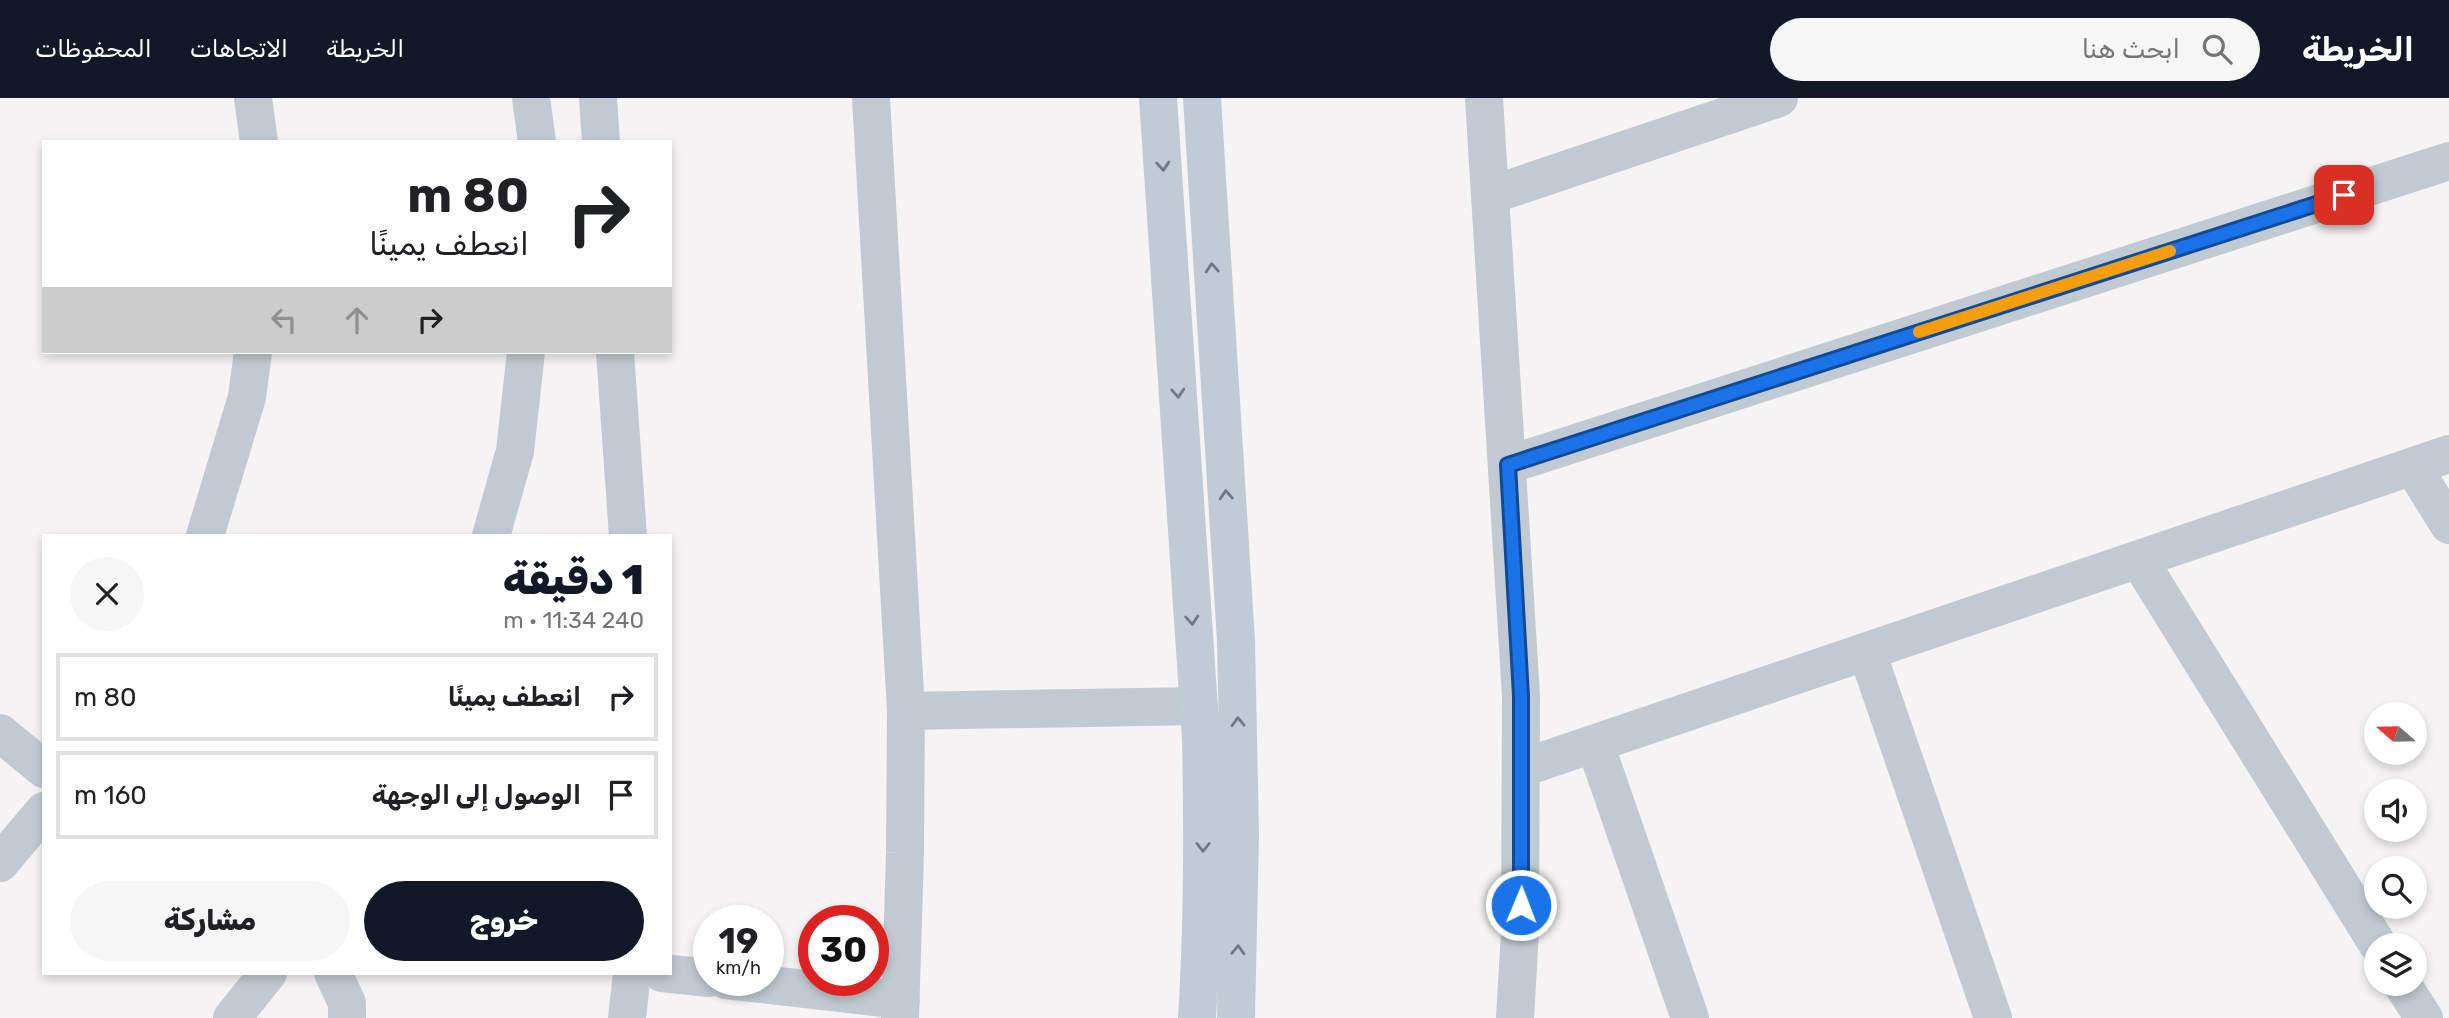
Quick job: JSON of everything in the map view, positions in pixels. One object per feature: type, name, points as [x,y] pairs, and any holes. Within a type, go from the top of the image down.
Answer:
[{"type":"street","points":[[253,98],[259,140]]},
{"type":"street","points":[[531,98],[537,140]]},
{"type":"street","points":[[598,98],[601,140]]},
{"type":"street","points":[[784,990],[901,1009],[906,711],[871,98]]},
{"type":"street","points":[[1158,98],[1199,706],[1203,844],[1197,1018]]},
{"type":"street","points":[[1202,98],[1236,641],[1240,834],[1236,1018]]},
{"type":"street","points":[[1484,98],[1521,696],[1520,932],[1515,1018]]},
{"type":"street","points":[[1491,195],[1779,98]]},
{"type":"street","points":[[1508,465],[2449,161]]},
{"type":"street","points":[[206,534],[247,397],[253,354]]},
{"type":"street","points":[[492,534],[515,451],[526,354]]},
{"type":"street","points":[[615,354],[628,534]]},
{"type":"street","points":[[1522,768],[2449,454]]},
{"type":"street","points":[[2413,467],[2449,525]]},
{"type":"street","points":[[2139,560],[2371,933]]},
{"type":"street","points":[[1867,652],[1993,1018]]},
{"type":"street","points":[[906,711],[1199,706]]},
{"type":"street","points":[[0,733],[42,766]]},
{"type":"street","points":[[1595,744],[1690,1018]]},
{"type":"street","points":[[0,863],[42,813]]},
{"type":"street","points":[[672,974],[693,976]]},
{"type":"street","points":[[232,1018],[266,975]]},
{"type":"street","points":[[334,975],[347,1003],[347,1018]]},
{"type":"street","points":[[627,1018],[632,975]]},
{"type":"street","points":[[2410,996],[2424,1018]]},
{"type":"slow traffic","points":[[1919,332],[2170,251]]},
{"type":"route","points":[[1521,905],[1521,696],[1508,465],[2344,195]]}]
